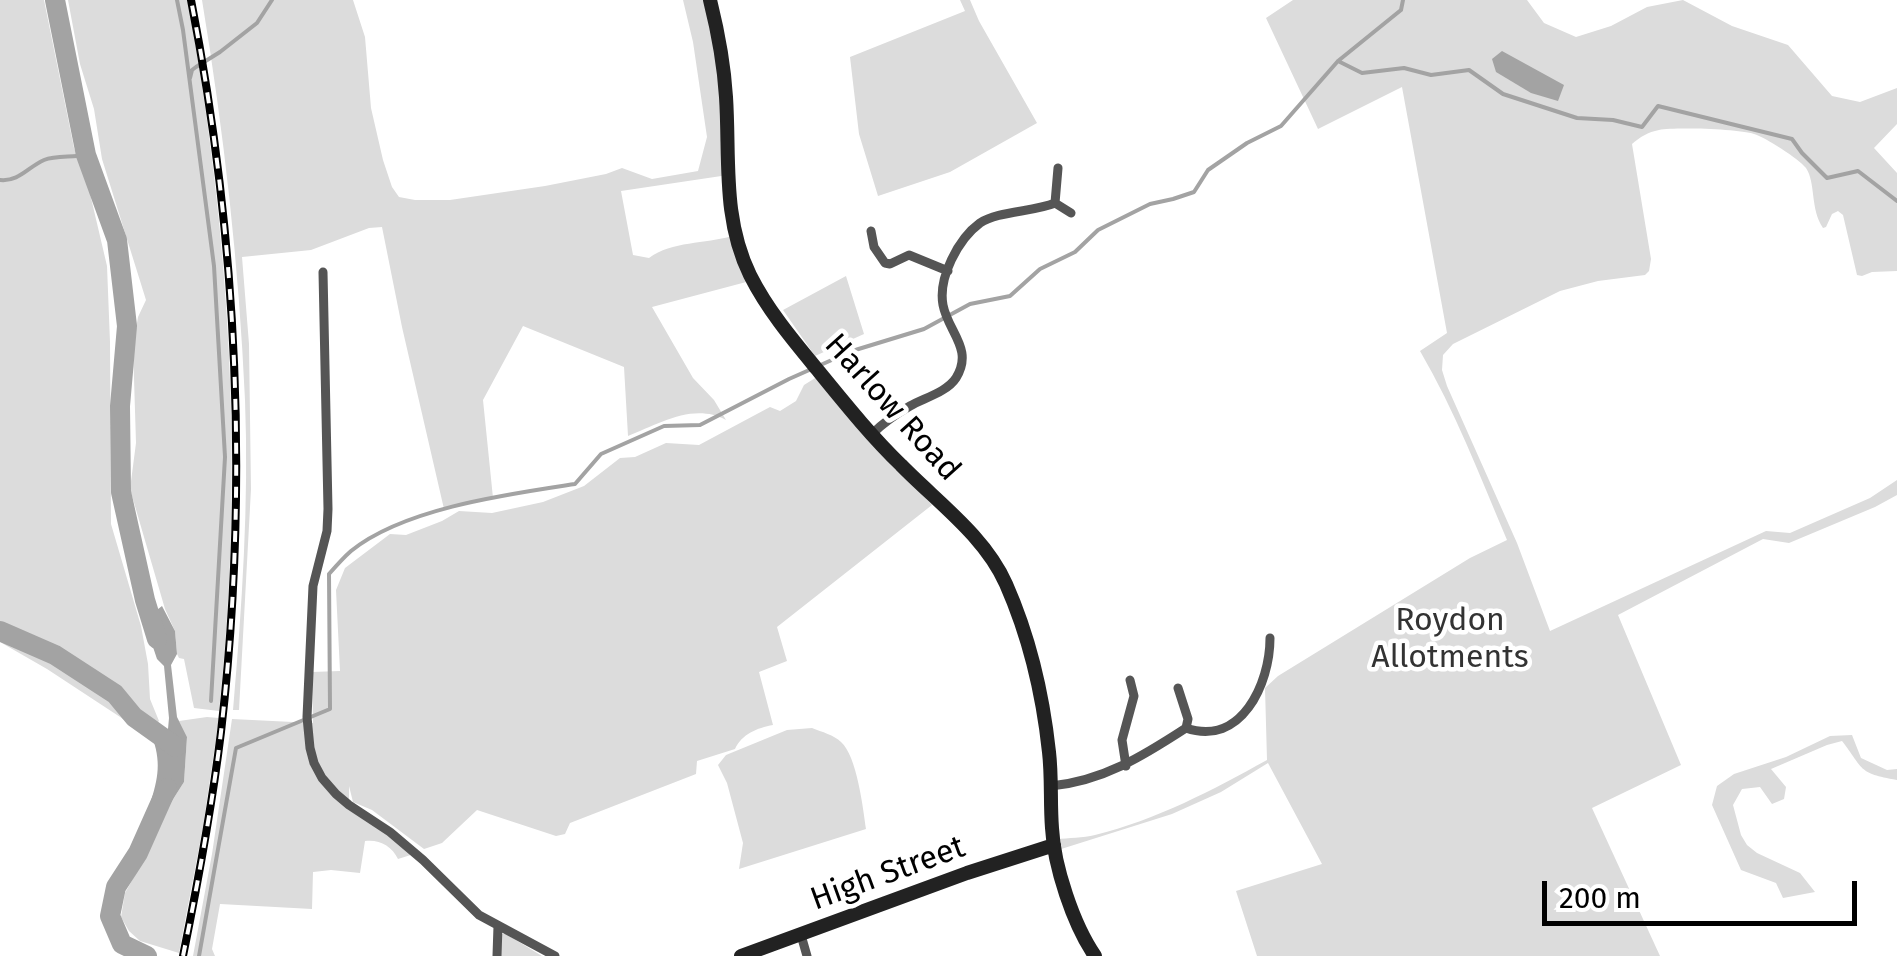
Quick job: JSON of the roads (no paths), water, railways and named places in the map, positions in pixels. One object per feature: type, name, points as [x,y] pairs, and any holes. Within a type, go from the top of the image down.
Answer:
[{"type":"street","name":"Harlow Road","points":[[710,0],[722,56],[729,192],[740,252],[752,279],[782,325],[896,461],[976,539],[1005,582],[1034,667],[1048,745],[1054,845],[1072,913],[1094,956]]},
{"type":"street","points":[[1055,203],[1058,168]]},
{"type":"street","points":[[872,434],[910,406],[953,383],[961,368],[958,336],[946,318],[942,302],[948,271],[966,238],[995,216],[1037,210],[1055,203]]},
{"type":"street","points":[[1055,203],[1071,214]]},
{"type":"street","points":[[871,231],[874,247],[885,264],[909,255],[948,271]]},
{"type":"street","points":[[323,272],[328,509],[327,531],[313,586],[307,717],[314,764],[322,778],[349,805],[424,860],[480,915],[555,956]]},
{"type":"street","points":[[1186,728],[1198,732],[1222,729],[1235,722],[1260,693],[1270,656],[1270,638]]},
{"type":"street","points":[[1126,766],[1122,740],[1134,696],[1130,680]]},
{"type":"street","points":[[1051,786],[1082,782],[1126,766],[1186,728],[1188,719],[1178,688]]},
{"type":"street","name":"High Street","points":[[742,956],[901,896],[1054,845]]},
{"type":"street","points":[[497,956],[498,926]]},
{"type":"street","points":[[801,935],[807,956]]},
{"type":"waterway","points":[[55,0],[86,155],[117,240],[127,326],[120,406],[121,492],[157,639]]},
{"type":"waterway","points":[[177,0],[214,266],[225,457],[211,701]]},
{"type":"waterway","points":[[190,78],[192,70],[257,23],[272,0]]},
{"type":"waterway","points":[[199,956],[236,748],[330,709],[329,574],[351,551],[399,524],[458,505],[575,484],[601,454],[664,426],[700,425],[852,351],[924,329],[970,304],[1010,296],[1040,269],[1075,252],[1098,230],[1150,204],[1194,192],[1208,170],[1281,126],[1338,61],[1401,10],[1403,0]]},
{"type":"waterway","points":[[1338,61],[1362,73],[1404,68],[1431,75],[1469,70],[1503,94],[1577,118],[1642,127],[1658,106],[1792,139],[1827,178],[1858,171],[1897,201]]},
{"type":"waterway","points":[[0,180],[18,176],[48,159],[77,156]]},
{"type":"waterway","points":[[0,631],[55,655],[115,694],[134,717],[176,747]]},
{"type":"waterway","points":[[147,956],[122,944],[110,916],[116,887],[138,853],[167,788]]},
{"type":"railway","points":[[183,956],[221,732],[230,641],[236,457],[229,273],[207,90],[191,0]]},
{"type":"park label","name":"Roydon Allotments","points":[[1450,640]]}]
